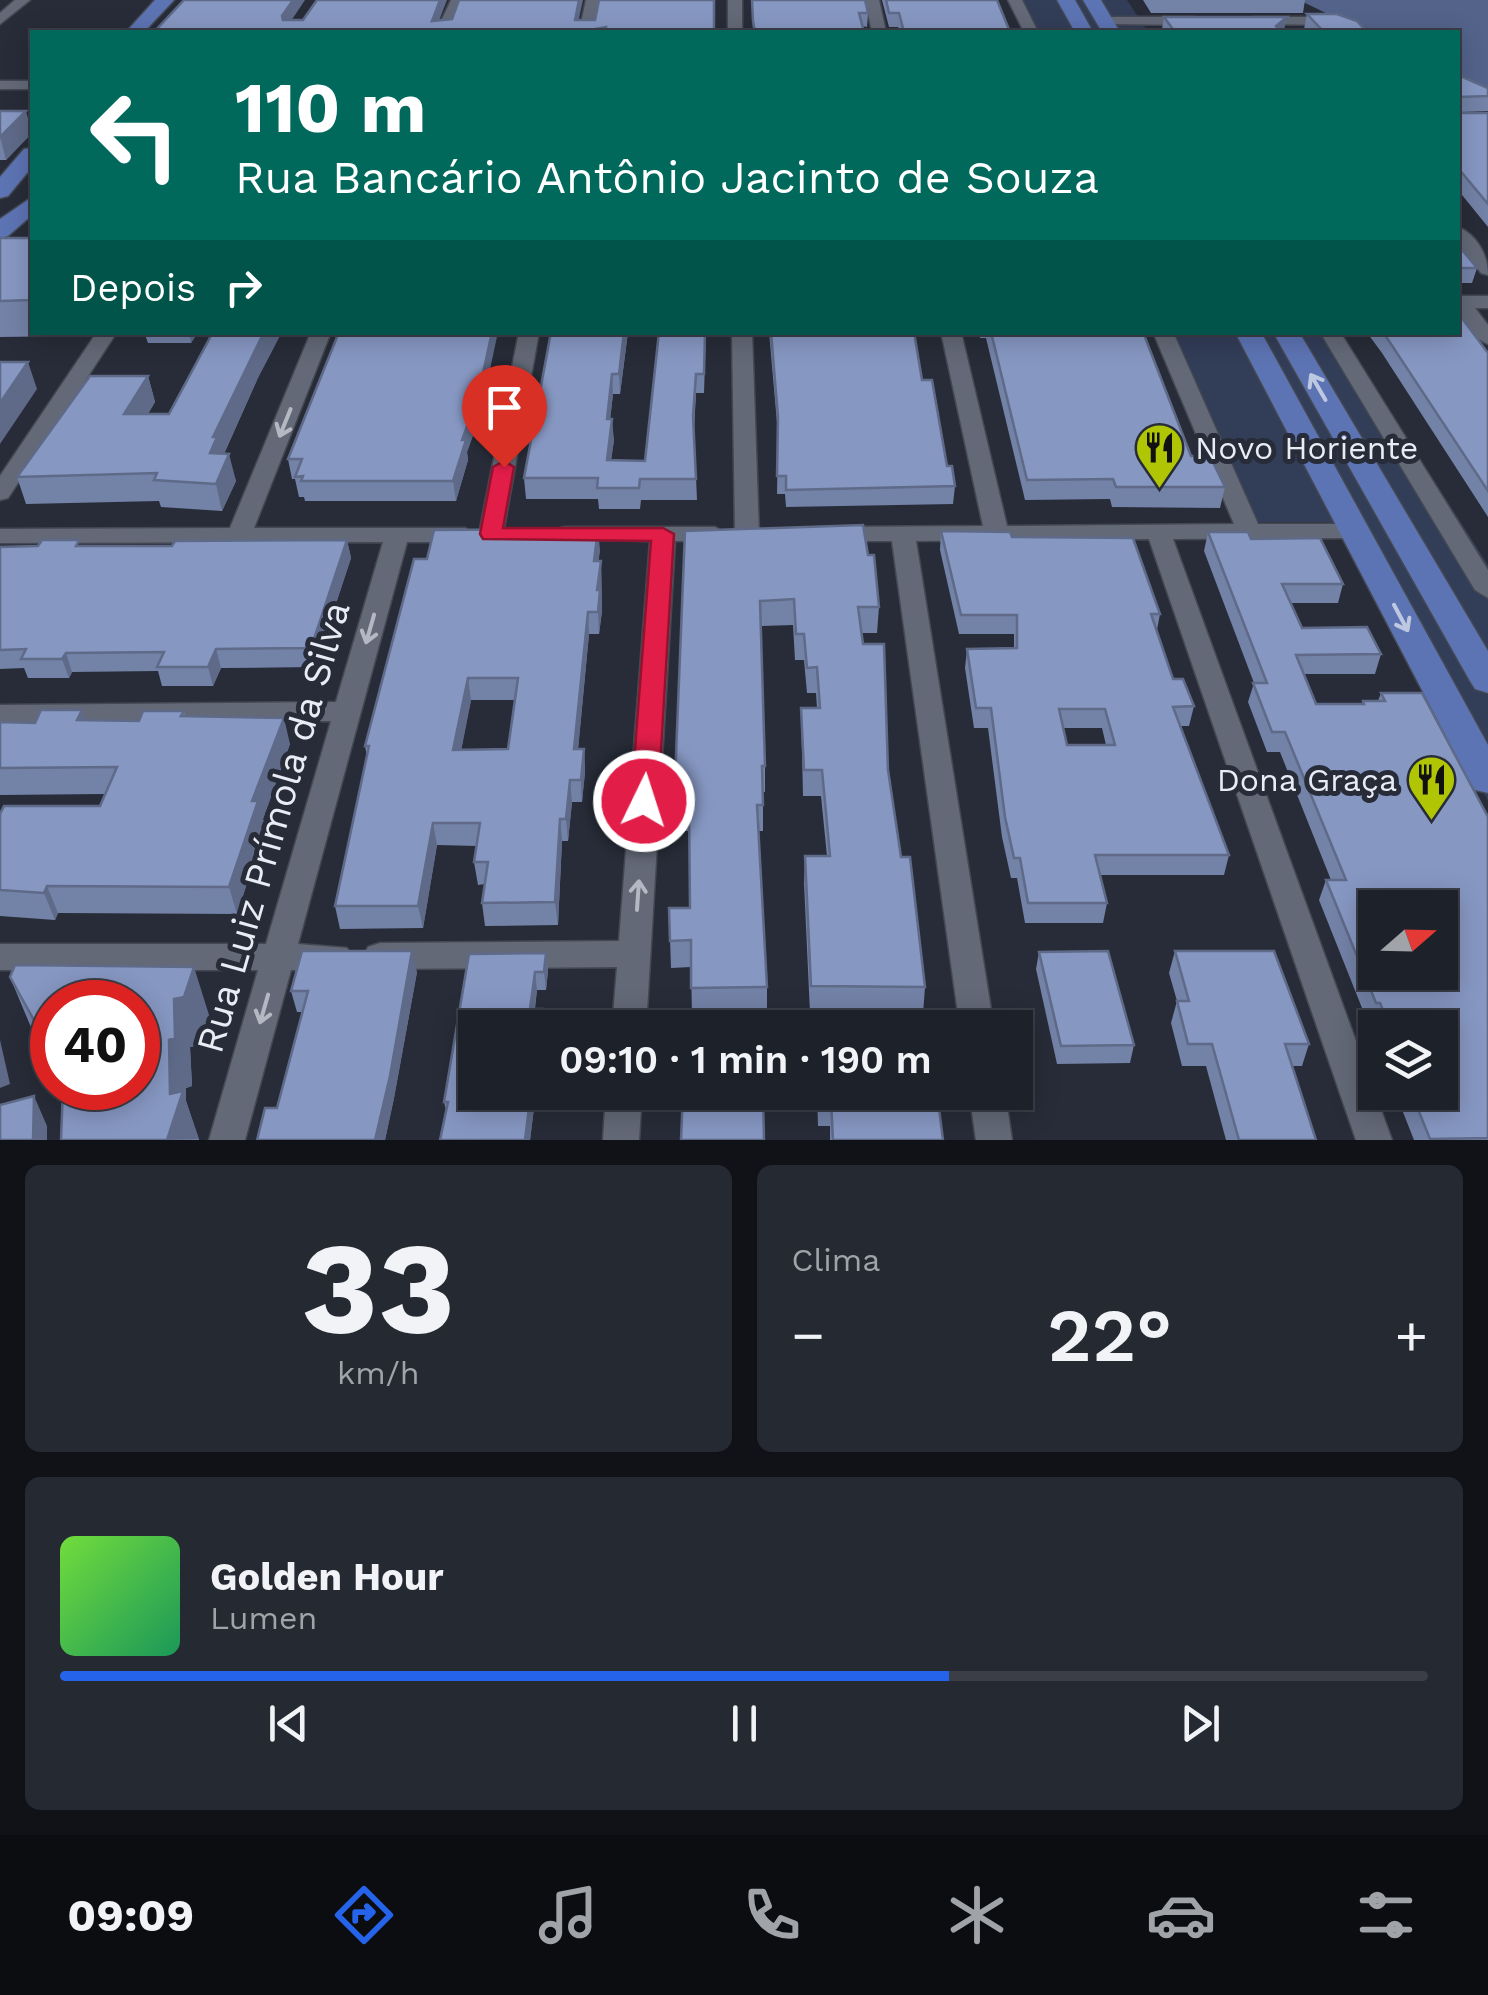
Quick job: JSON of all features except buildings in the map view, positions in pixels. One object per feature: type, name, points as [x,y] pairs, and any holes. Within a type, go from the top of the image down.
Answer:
[{"type":"main road","points":[[137,30],[165,0]]},
{"type":"main road","points":[[156,30],[182,0]]},
{"type":"main road","points":[[1066,0],[1083,30]]},
{"type":"main road","points":[[1092,0],[1108,27]]},
{"type":"main road","points":[[0,191],[28,167]]},
{"type":"main road","points":[[0,191],[30,192]]},
{"type":"main road","points":[[0,231],[30,206]]},
{"type":"main road","points":[[1250,335],[1488,780]]},
{"type":"main road","points":[[1288,335],[1488,680]]},
{"type":"main road","points":[[1356,532],[1402,532]]},
{"type":"street","points":[[0,20],[23,0]]},
{"type":"street","points":[[444,30],[458,0]]},
{"type":"street","points":[[586,30],[594,0]]},
{"type":"street","points":[[735,0],[735,30]]},
{"type":"street","points":[[872,0],[879,30]]},
{"type":"street","points":[[1016,0],[1030,30]]},
{"type":"street","points":[[1126,0],[1143,27]]},
{"type":"street","points":[[1239,21],[1284,27],[1343,24],[1308,7]]},
{"type":"street","points":[[1108,27],[1219,21]]},
{"type":"street","points":[[0,85],[30,85]]},
{"type":"street","points":[[1460,234],[1488,269]]},
{"type":"street","points":[[1460,302],[1488,302]]},
{"type":"street","points":[[1460,303],[1488,338]]},
{"type":"street","points":[[0,493],[105,335]]},
{"type":"street","points":[[240,536],[320,335]]},
{"type":"street","points":[[0,536],[500,534],[529,335]]},
{"type":"street","points":[[548,534],[756,534],[742,335]]},
{"type":"street","points":[[952,335],[997,534]]},
{"type":"street","points":[[1165,335],[1250,533]]},
{"type":"street","points":[[1332,335],[1488,590]]},
{"type":"street","points":[[1158,532],[1374,1140]]},
{"type":"street","points":[[806,534],[1356,532]]},
{"type":"street","points":[[630,1010],[663,534]]},
{"type":"street","points":[[903,534],[974,1010]]},
{"type":"street","name":"Rua Luiz Prímola da Silva","points":[[227,1140],[397,535]]},
{"type":"street","points":[[0,714],[347,712]]},
{"type":"street","points":[[0,958],[634,954]]},
{"type":"street","points":[[621,1140],[623,1110]]},
{"type":"street","points":[[990,1110],[994,1140]]},
{"type":"shaded area","points":[[1008,0],[1127,0],[1147,30],[1021,30]]},
{"type":"shaded area","points":[[1299,0],[1488,0],[1488,96],[1460,81],[1460,30],[1361,30]]},
{"type":"shaded area","points":[[1155,335],[1341,335],[1488,565],[1488,801],[1340,522],[1237,522]]},
{"type":"place","name":"Novo Horiente","points":[[1160,490]]},
{"type":"place","name":"Dona Graça","points":[[1432,822]]},
{"type":"route","points":[[504,467],[491,534],[663,534],[644,801]]}]
